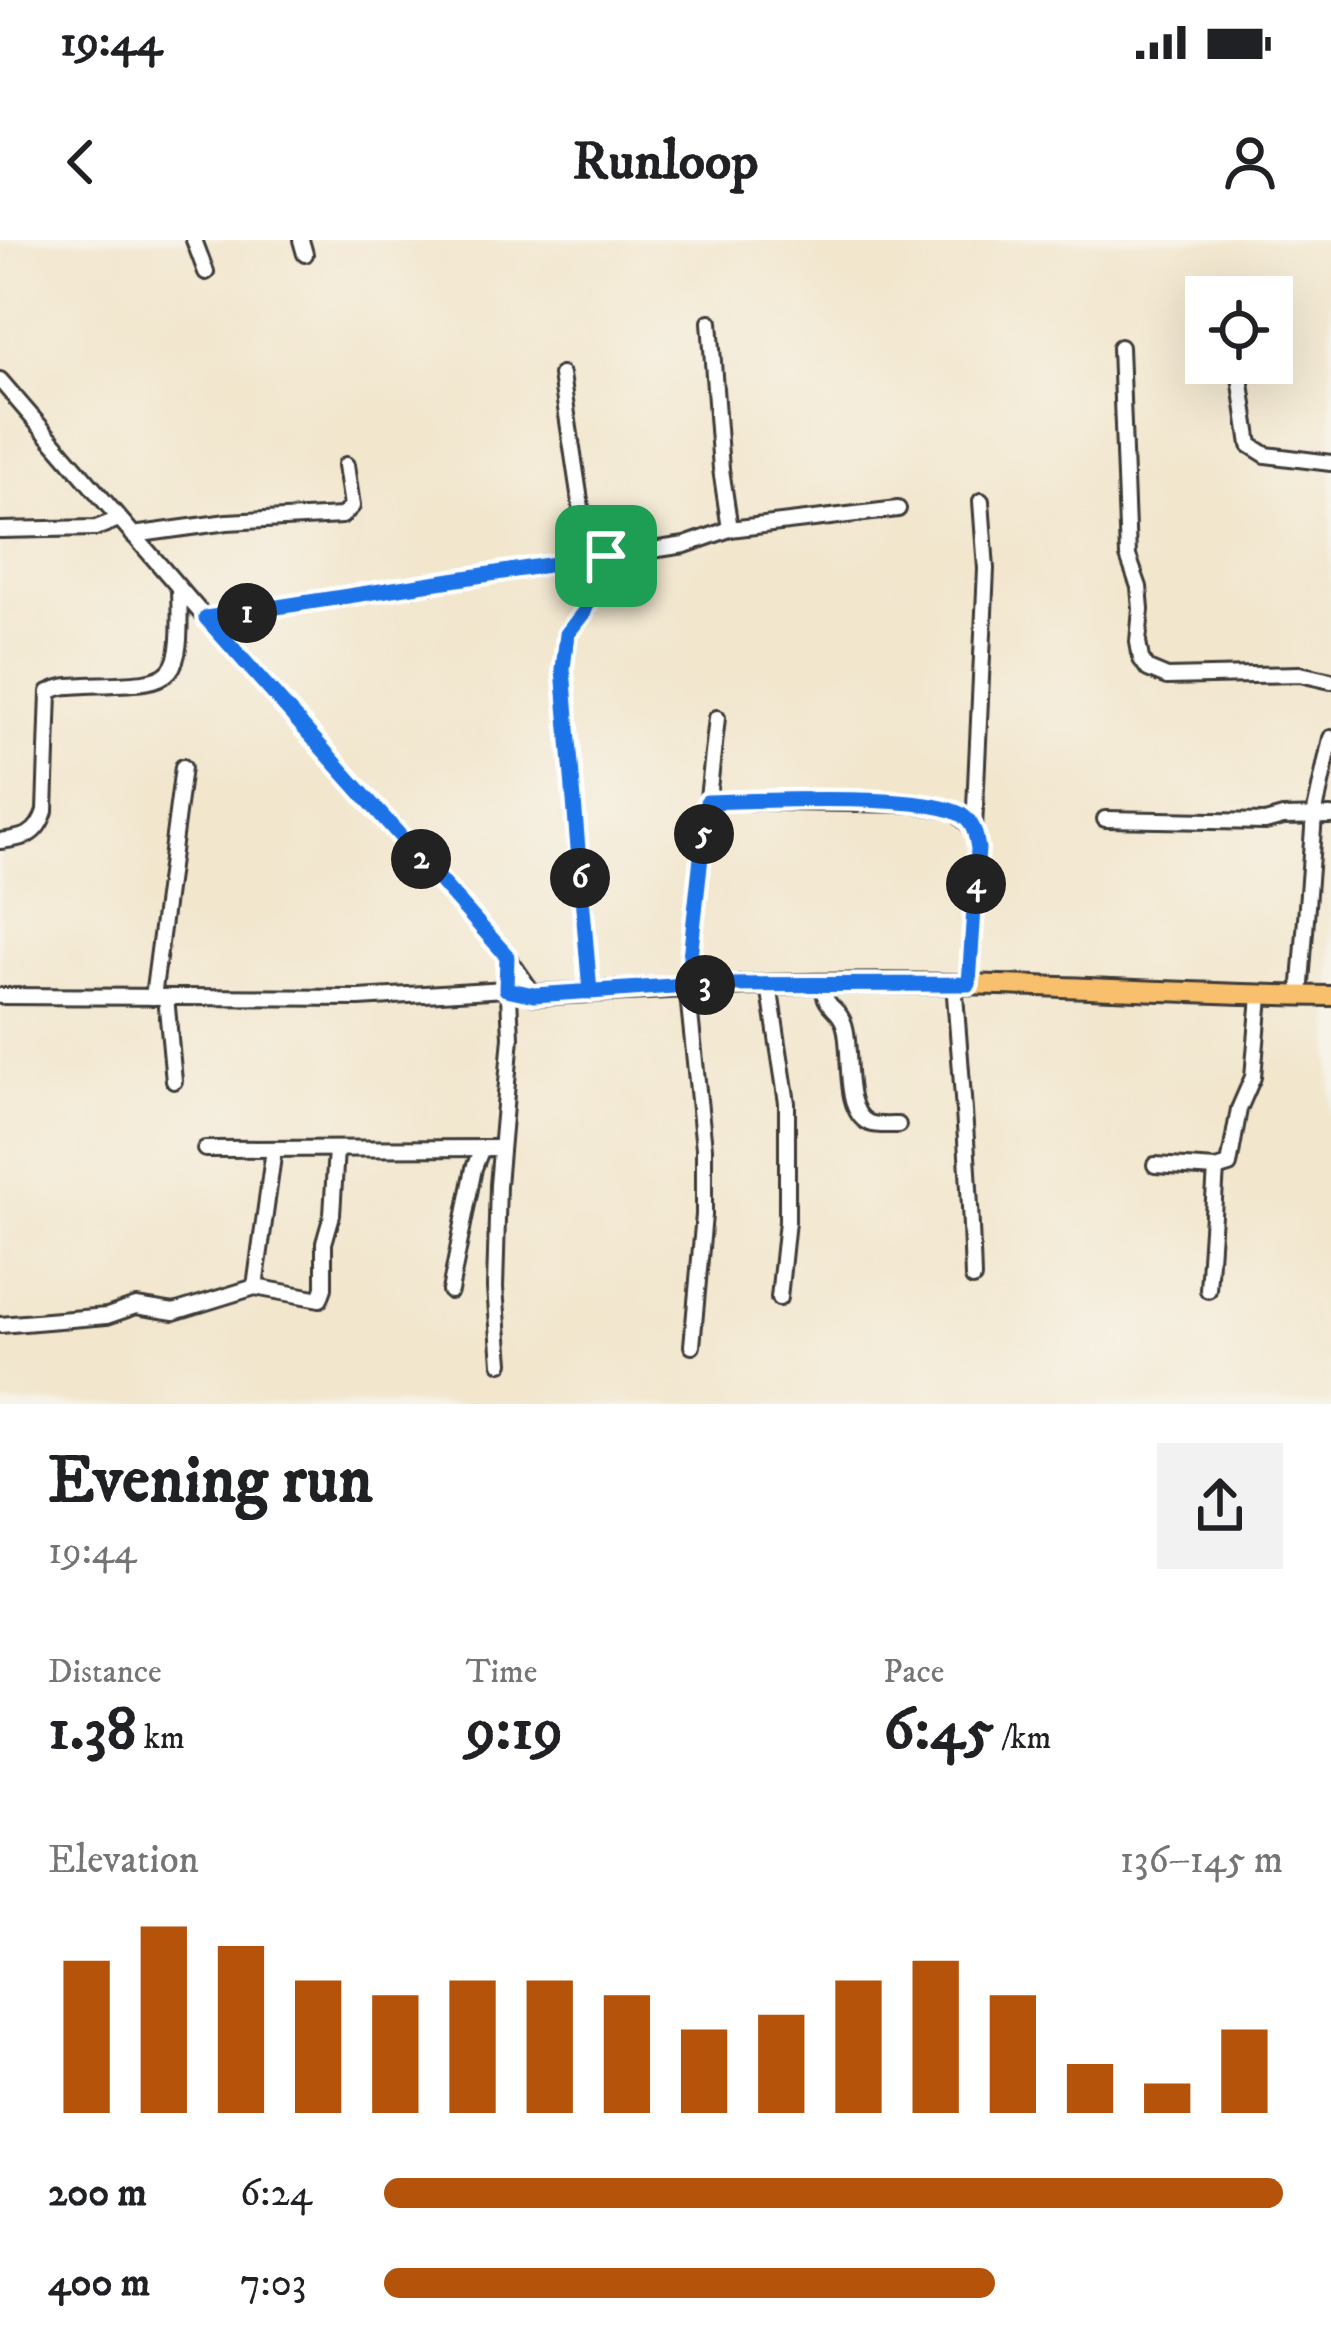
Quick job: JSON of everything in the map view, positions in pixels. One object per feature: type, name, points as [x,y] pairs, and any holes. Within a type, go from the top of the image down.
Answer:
[{"type":"main road","points":[[534,995],[687,985],[962,984],[1331,996]]},
{"type":"street","points":[[194,240],[206,272]]},
{"type":"street","points":[[710,322],[730,529]]},
{"type":"street","points":[[1120,347],[1124,503],[1128,556],[1139,587],[1141,658],[1148,669],[1167,676],[1300,674],[1331,681]]},
{"type":"street","points":[[561,375],[589,560]]},
{"type":"street","points":[[0,380],[507,956],[534,995]]},
{"type":"street","points":[[1241,384],[1250,446],[1266,455],[1331,463]]},
{"type":"street","points":[[133,535],[227,522],[342,516],[352,506],[346,465]]},
{"type":"street","points":[[974,1278],[964,1145],[962,984],[978,849],[974,829],[986,569],[981,501]]},
{"type":"street","points":[[206,618],[685,545],[730,529],[898,509]]},
{"type":"street","points":[[0,530],[96,528],[119,519]]},
{"type":"street","points":[[590,992],[563,669],[567,634],[584,612],[606,556]]},
{"type":"street","points":[[0,841],[25,838],[40,828],[45,811],[49,692],[60,686],[156,683],[169,674],[180,637],[179,588]]},
{"type":"street","points":[[692,1346],[704,1215],[704,1148],[687,985],[717,718]]},
{"type":"street","points":[[1300,996],[1314,816],[1331,738]]},
{"type":"street","points":[[174,1081],[159,997],[183,767]]},
{"type":"street","points":[[707,802],[911,803],[954,811],[974,829]]},
{"type":"street","points":[[1105,819],[1264,822],[1331,816]]},
{"type":"street","points":[[501,1364],[495,1288],[511,1037],[507,956]]},
{"type":"street","points":[[769,985],[787,1103],[787,1221],[779,1298]]},
{"type":"street","points":[[822,985],[825,1004],[845,1025],[852,1097],[859,1113],[869,1123],[898,1125]]},
{"type":"street","points":[[0,996],[359,998],[506,989],[534,995]]},
{"type":"street","points":[[1155,1165],[1216,1169],[1229,1165],[1239,1109],[1253,1077],[1260,995]]},
{"type":"street","points":[[450,1291],[482,1148]]},
{"type":"street","points":[[205,1149],[501,1148]]},
{"type":"street","points":[[255,1287],[274,1149]]},
{"type":"street","points":[[0,1325],[107,1316],[136,1306],[174,1312],[255,1287],[320,1298],[336,1149]]},
{"type":"street","points":[[1208,1290],[1216,1169]]},
{"type":"route","points":[[606,556],[206,618],[507,956],[506,989],[534,995],[590,992],[687,985],[969,984],[978,849],[974,829],[965,817],[911,803],[707,802],[687,985],[590,992],[563,669],[567,634],[584,612],[606,556]]}]
